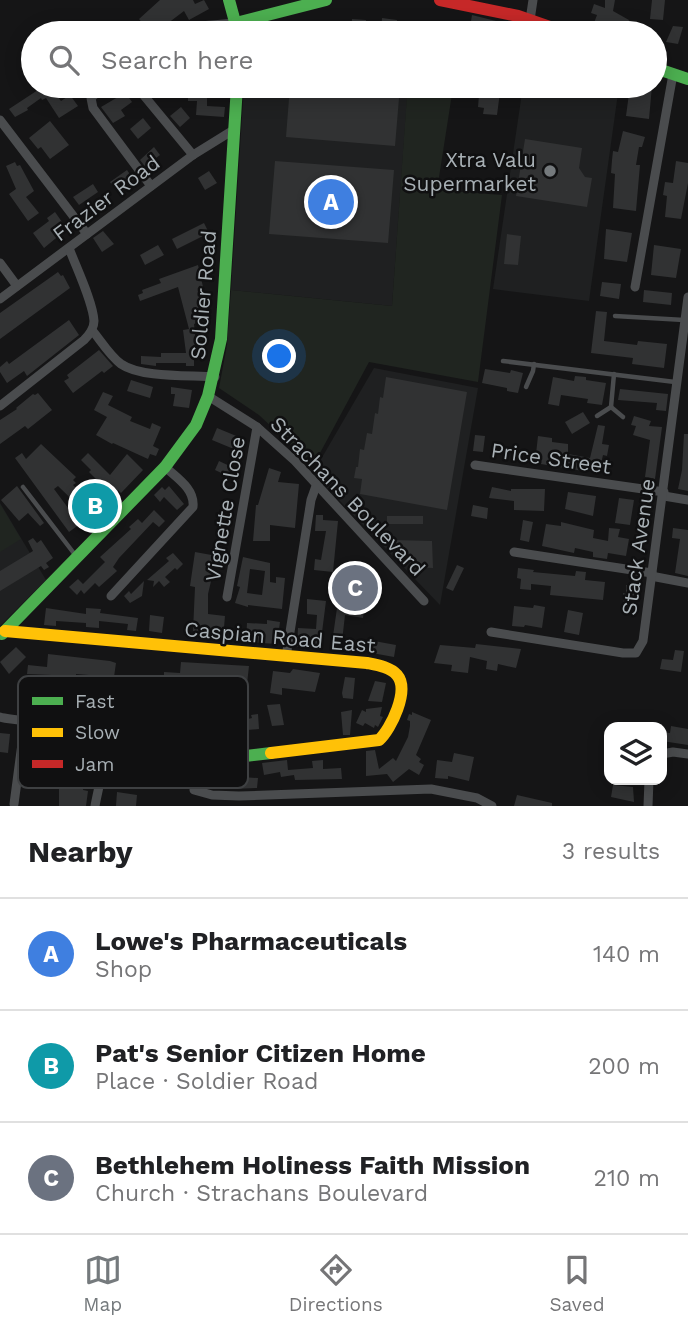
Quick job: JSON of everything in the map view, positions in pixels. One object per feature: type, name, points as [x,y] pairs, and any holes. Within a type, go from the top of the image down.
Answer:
[{"type":"street","points":[[229,0],[235,21]]},
{"type":"street","points":[[258,21],[323,0]]},
{"type":"street","points":[[530,20],[533,0]]},
{"type":"street","points":[[446,1],[533,21]]},
{"type":"street","points":[[667,72],[688,79]]},
{"type":"street","points":[[635,287],[673,74]]},
{"type":"street","points":[[93,98],[93,108],[151,186]]},
{"type":"street","points":[[146,98],[193,155]]},
{"type":"street","name":"Soldier Road","points":[[3,634],[165,467],[190,435],[208,396],[215,377],[221,339],[236,98]]},
{"type":"street","points":[[0,120],[87,234]]},
{"type":"street","name":"Frazier Road","points":[[0,299],[193,155],[235,129]]},
{"type":"street","points":[[0,406],[84,340],[92,330],[94,321],[91,309],[69,248]]},
{"type":"street","points":[[0,262],[17,286]]},
{"type":"street","name":"Stack Avenue","points":[[491,632],[636,653],[643,641],[688,297]]},
{"type":"street","points":[[92,330],[120,363],[130,368],[146,372],[215,377]]},
{"type":"street","name":"Strachans Boulevard","points":[[208,396],[257,427],[295,461],[424,601]]},
{"type":"street","name":"Vignette Close","points":[[227,597],[257,427]]},
{"type":"street","name":"Price Street","points":[[475,465],[688,499]]},
{"type":"street","points":[[111,596],[193,507],[194,499],[189,490],[165,467]]},
{"type":"street","points":[[286,657],[311,500],[316,486]]},
{"type":"street","points":[[514,552],[651,574],[688,583]]},
{"type":"street","name":"Caspian Road East","points":[[3,634],[367,663],[396,671],[404,688],[392,723],[379,740],[248,756]]},
{"type":"street","points":[[0,717],[18,720]]},
{"type":"street","points":[[667,753],[688,754]]},
{"type":"street","points":[[14,804],[18,771]]},
{"type":"street","points":[[648,806],[649,785]]},
{"type":"street","points":[[96,806],[99,788]]},
{"type":"street","points":[[194,790],[212,795],[239,796],[431,789],[477,798],[492,806]]},
{"type":"lane","points":[[615,316],[685,320]]},
{"type":"lane","points":[[503,361],[677,382]]},
{"type":"lane","points":[[526,387],[534,364]]},
{"type":"lane","points":[[611,407],[614,374]]},
{"type":"lane","points":[[597,416],[611,407]]},
{"type":"lane","points":[[611,407],[623,417]]},
{"type":"lane","points":[[23,487],[78,558]]},
{"type":"shaded area","points":[[243,98],[407,98],[392,306],[231,290]]},
{"type":"shaded area","points":[[407,98],[451,98],[437,190],[502,195],[478,382],[369,362],[313,466],[259,415],[219,388],[227,345],[231,290],[392,306]]},
{"type":"shaded area","points":[[521,98],[617,98],[589,301],[493,289]]},
{"type":"shaded area","points":[[374,368],[478,388],[440,605],[313,473]]},
{"type":"shaded area","points":[[0,503],[46,580],[0,626]]},
{"type":"shaded area","points":[[0,504],[21,539],[0,552]]},
{"type":"building","points":[[160,0],[193,0],[195,4],[204,0],[209,9],[189,20],[184,11],[171,21],[139,19]]},
{"type":"building","points":[[605,0],[615,0],[613,11],[629,21],[595,21],[597,15],[591,13],[594,4],[605,8]]},
{"type":"building","points":[[652,0],[665,0],[663,20],[650,19]]},
{"type":"building","points":[[472,15],[496,21],[471,21]]},
{"type":"building","points":[[673,26],[683,27],[678,44],[667,42]]},
{"type":"building","points":[[26,98],[41,98],[15,117],[9,109]]},
{"type":"building","points":[[46,98],[59,98],[61,101],[72,98],[78,106],[59,118]]},
{"type":"building","points":[[116,98],[129,98],[132,102],[121,110],[125,116],[113,123],[101,107]]},
{"type":"building","points":[[188,98],[207,98],[207,106],[225,107],[224,117],[196,115],[197,101],[188,101]]},
{"type":"building","points":[[289,98],[399,98],[395,146],[286,137]]},
{"type":"building","points":[[479,98],[499,98],[497,115],[483,114],[484,108],[478,107]]},
{"type":"building","points":[[628,98],[651,98],[649,119],[626,116]]},
{"type":"building","points":[[181,107],[190,118],[180,127],[170,116]]},
{"type":"building","points":[[143,118],[151,128],[138,139],[130,129]]},
{"type":"building","points":[[50,121],[69,145],[50,159],[41,147],[38,149],[29,138]]},
{"type":"building","points":[[623,131],[645,137],[642,147],[639,147],[636,165],[640,165],[636,211],[613,208],[613,151],[618,152]]},
{"type":"building","name":"Xtra Valu Supermarket","points":[[525,139],[582,148],[579,168],[585,177],[592,178],[587,207],[516,196]]},
{"type":"building","points":[[154,147],[160,155],[152,161],[155,164],[147,169],[140,160]]},
{"type":"building","points":[[275,161],[394,170],[388,243],[269,234]]},
{"type":"building","points":[[676,161],[688,163],[688,183],[681,219],[665,217],[667,196],[663,195],[665,182],[673,183]]},
{"type":"building","points":[[15,162],[17,166],[20,165],[34,191],[26,197],[39,213],[28,221],[9,194],[16,189],[6,166]]},
{"type":"building","points":[[127,170],[133,179],[117,191],[110,182]]},
{"type":"building","points":[[209,171],[217,183],[205,190],[198,178]]},
{"type":"building","points":[[93,184],[98,192],[79,205],[73,197]]},
{"type":"building","points":[[55,212],[67,229],[44,248],[33,233],[49,221],[47,218]]},
{"type":"building","points":[[204,223],[209,233],[177,249],[172,239]]},
{"type":"building","points":[[606,229],[632,233],[627,262],[604,259]]},
{"type":"building","points":[[103,231],[114,244],[102,252],[93,238]]},
{"type":"building","points":[[507,234],[521,236],[518,265],[504,264]]},
{"type":"building","points":[[158,245],[164,255],[145,265],[140,255]]},
{"type":"building","points":[[654,245],[681,249],[676,278],[651,275]]},
{"type":"building","points":[[198,265],[206,300],[201,302],[203,320],[194,324],[194,366],[186,366],[186,363],[156,363],[156,366],[141,364],[141,356],[161,357],[161,353],[186,353],[183,330],[189,329],[178,287],[140,301],[138,295],[143,293],[142,290],[161,283],[159,279]]},
{"type":"building","points":[[58,272],[63,275],[70,288],[0,339],[0,313]]},
{"type":"building","points":[[602,282],[621,284],[619,299],[600,296]]},
{"type":"building","points":[[644,290],[672,293],[671,305],[643,302]]},
{"type":"building","points":[[596,311],[607,312],[604,341],[637,345],[638,341],[667,344],[664,368],[632,364],[633,358],[591,353]]},
{"type":"building","points":[[69,320],[79,335],[27,376],[24,371],[7,383],[0,367],[7,361],[9,364]]},
{"type":"building","points":[[99,350],[113,366],[73,393],[64,381],[69,378],[67,375]]},
{"type":"building","points":[[485,369],[523,373],[518,393],[482,383]]},
{"type":"building","points":[[575,376],[606,383],[602,405],[587,403],[588,399],[561,395],[559,406],[548,404],[553,377],[574,381]]},
{"type":"building","points":[[386,377],[467,392],[447,510],[360,494],[362,479],[354,478],[360,449],[364,450],[367,433],[372,434]]},
{"type":"building","points":[[131,380],[153,387],[150,398],[127,391]]},
{"type":"building","points":[[171,387],[192,390],[189,408],[173,406],[175,394],[171,394]]},
{"type":"building","points":[[620,389],[668,394],[666,411],[656,410],[657,403],[618,400]]},
{"type":"building","points":[[103,392],[113,396],[108,405],[132,417],[130,421],[150,429],[152,423],[161,427],[153,446],[159,449],[156,456],[150,454],[148,459],[96,435],[107,417],[94,410]]},
{"type":"building","points":[[38,393],[52,410],[28,429],[25,426],[0,444],[0,420]]},
{"type":"building","points":[[583,412],[590,423],[572,434],[565,422]]},
{"type":"building","points":[[634,416],[651,421],[649,426],[662,427],[655,479],[645,477],[650,440],[633,435],[636,426],[631,425]]},
{"type":"building","points":[[598,425],[605,426],[602,444],[609,445],[607,456],[603,455],[600,468],[584,465],[583,471],[535,463],[538,436],[552,438],[552,442],[568,444],[568,454],[590,458]]},
{"type":"building","points":[[217,428],[246,440],[241,452],[212,440]]},
{"type":"building","points":[[684,434],[688,434],[688,491],[678,489]]},
{"type":"building","points":[[475,435],[485,436],[483,452],[473,451]]},
{"type":"building","points":[[41,444],[76,477],[73,480],[76,483],[73,485],[90,502],[99,493],[108,503],[92,519],[58,486],[54,489],[80,524],[69,532],[15,458],[22,453],[26,459]]},
{"type":"building","points":[[88,453],[110,475],[127,454],[143,470],[121,493],[118,490],[116,493],[89,472],[91,470],[81,460]]},
{"type":"building","points":[[219,461],[236,469],[232,478],[215,470]]},
{"type":"building","points":[[269,468],[281,472],[278,482],[299,484],[295,528],[270,525],[270,541],[253,541],[256,505]]},
{"type":"building","points":[[17,486],[44,523],[40,526],[28,513],[19,521],[1,500]]},
{"type":"building","points":[[169,486],[184,504],[177,510],[164,497],[160,502],[154,495],[162,487],[165,490]]},
{"type":"building","points":[[492,487],[511,491],[545,489],[544,511],[514,510],[514,501],[489,498]]},
{"type":"building","points":[[568,492],[596,496],[593,516],[565,509]]},
{"type":"building","points":[[619,498],[634,500],[630,525],[615,523]]},
{"type":"building","points":[[473,505],[488,508],[487,519],[471,516]]},
{"type":"building","points":[[154,510],[165,521],[159,527],[153,522],[119,558],[113,567],[117,571],[99,587],[95,583],[84,594],[81,590],[77,595],[69,587],[78,579],[83,584],[105,562],[100,557],[131,529],[129,527],[138,519],[142,523]]},
{"type":"building","points":[[316,515],[323,515],[323,520],[338,521],[333,572],[314,570],[315,559],[321,560],[326,531],[315,531]]},
{"type":"building","points":[[387,516],[423,516],[423,524],[387,524]]},
{"type":"building","points":[[523,520],[533,522],[529,542],[520,540]]},
{"type":"building","points":[[561,522],[594,530],[593,538],[608,541],[609,528],[620,529],[618,537],[629,539],[626,556],[608,553],[607,559],[593,557],[593,552],[575,548],[574,553],[542,546],[546,524],[561,526]]},
{"type":"building","points":[[673,528],[688,530],[688,576],[675,573],[680,539],[672,538]]},
{"type":"building","points":[[33,538],[37,543],[41,540],[53,558],[46,563],[49,567],[44,570],[41,566],[0,591],[0,571],[33,551],[28,541]]},
{"type":"building","points":[[393,540],[432,541],[433,568],[411,567],[410,555],[394,555]]},
{"type":"building","points":[[195,552],[217,556],[208,594],[208,614],[225,616],[223,639],[196,637],[196,631],[193,631],[195,587],[190,586]]},
{"type":"building","points":[[173,553],[183,564],[165,577],[170,582],[164,587],[159,581],[153,587],[154,581],[147,580],[169,561],[166,558]]},
{"type":"building","points":[[243,557],[270,563],[270,582],[276,583],[276,577],[285,578],[282,609],[248,607],[235,603],[240,587],[237,586]],"holes":[[[250,569],[265,571],[262,595],[247,593]]]},
{"type":"building","points":[[457,565],[464,568],[453,591],[446,588]]},
{"type":"building","points":[[518,568],[575,576],[576,571],[586,572],[585,580],[605,582],[603,600],[550,595],[551,586],[531,584],[531,590],[520,589]]},
{"type":"building","points":[[341,580],[358,582],[355,601],[365,602],[363,618],[345,615],[341,650],[331,650]]},
{"type":"building","points":[[144,581],[142,596],[130,603],[124,596],[129,591],[131,594]]},
{"type":"building","points":[[626,585],[639,586],[636,608],[624,607],[623,593],[626,594]]},
{"type":"building","points":[[307,599],[326,601],[320,648],[297,647],[298,628],[316,629],[317,615],[307,614]]},
{"type":"building","points":[[534,605],[545,607],[542,628],[512,626],[514,606],[533,608]]},
{"type":"building","points":[[46,608],[86,614],[86,608],[101,609],[100,613],[138,618],[136,631],[127,630],[128,624],[99,621],[99,628],[86,627],[86,623],[56,621],[56,626],[44,625]]},
{"type":"building","points":[[568,610],[583,613],[579,635],[564,632]]},
{"type":"building","points":[[150,615],[164,617],[162,633],[149,631]]},
{"type":"building","points":[[267,620],[280,622],[277,644],[246,642],[247,623],[267,624]]},
{"type":"building","points":[[374,641],[396,645],[394,657],[372,653]]},
{"type":"building","points":[[476,644],[521,649],[516,668],[498,664],[497,671],[486,669],[487,661],[470,657],[468,673],[451,671],[452,665],[434,663],[440,645],[475,648]]},
{"type":"building","points":[[16,647],[26,657],[9,674],[0,662]]},
{"type":"building","points":[[675,650],[684,651],[681,672],[660,669],[662,659],[673,660]]},
{"type":"building","points":[[48,654],[116,663],[114,676],[27,674],[28,665],[47,667]]},
{"type":"building","points":[[181,662],[249,666],[248,676],[164,676],[164,672],[180,673]]},
{"type":"building","points":[[293,669],[320,673],[315,692],[282,688],[282,695],[270,693],[273,671],[290,673]]},
{"type":"building","points":[[345,677],[355,678],[353,699],[343,698]]},
{"type":"building","points":[[375,681],[386,683],[382,702],[368,701]]},
{"type":"building","points":[[280,704],[284,725],[272,726],[267,705]]},
{"type":"building","points":[[382,707],[380,716],[383,717],[378,727],[356,723],[362,710],[366,712],[366,709]]},
{"type":"building","points":[[352,710],[350,735],[343,735],[341,712]]},
{"type":"building","points":[[412,712],[431,720],[416,755],[424,765],[419,775],[409,769],[393,782],[387,774],[366,776],[366,751],[375,750],[379,769],[393,758],[396,761],[408,737],[410,721],[407,720]]},
{"type":"building","points":[[258,714],[259,729],[248,730],[248,719],[252,718],[251,715]]},
{"type":"building","points":[[671,726],[688,729],[688,745],[667,742],[667,733],[670,733]]},
{"type":"building","points":[[0,733],[10,734],[8,753],[0,752]]},
{"type":"building","points":[[454,753],[474,757],[469,781],[448,776],[448,779],[435,778],[437,760],[452,762]]},
{"type":"building","points":[[287,760],[288,770],[313,768],[312,761],[323,760],[323,769],[341,768],[342,779],[295,780],[294,775],[281,777],[280,772],[264,775],[262,763]]},
{"type":"building","points":[[248,777],[258,778],[257,788],[232,789],[229,788],[248,788]]},
{"type":"building","points":[[613,785],[633,787],[634,802],[611,797]]},
{"type":"building","points":[[59,788],[83,788],[88,791],[86,806],[59,806]]},
{"type":"building","points":[[117,792],[137,795],[136,806],[116,806]]},
{"type":"building","points":[[517,795],[552,803],[552,806],[514,806]]},
{"type":"traffic: fast","points":[[229,0],[235,21]]},
{"type":"traffic: fast","points":[[244,21],[326,0]]},
{"type":"traffic: fast","points":[[667,72],[688,79]]},
{"type":"traffic: fast","points":[[2,634],[165,467],[196,425],[208,396],[221,339],[236,98]]},
{"type":"traffic: fast","points":[[248,756],[271,753]]},
{"type":"traffic: slow","points":[[5,631],[367,663],[387,668],[397,675],[400,682],[400,699],[389,727],[379,740],[271,753]]},
{"type":"traffic: jam","points":[[440,0],[532,21]]},
{"type":"place","name":"Xtra Valu Supermarket","points":[[550,171]]},
{"type":"place","name":"Lowe's Pharmaceuticals","points":[[331,202]]},
{"type":"place","name":"Pat's Senior Citizen Home","points":[[95,506]]},
{"type":"place","name":"Bethlehem Holiness Faith Mission","points":[[355,588]]}]
